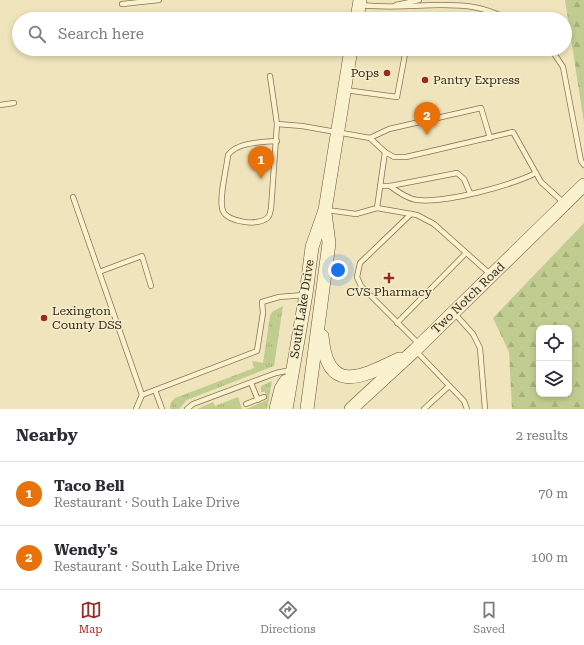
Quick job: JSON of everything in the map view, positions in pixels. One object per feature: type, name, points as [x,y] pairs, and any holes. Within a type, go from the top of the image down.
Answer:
[{"type":"main road","points":[[357,12],[359,2]]},
{"type":"main road","name":"South Lake Drive","points":[[286,409],[306,294],[312,246],[325,210],[350,56]]},
{"type":"main road","name":"Two Notch Road","points":[[351,409],[454,313],[584,185]]},
{"type":"main road","name":"South Lake Drive","points":[[307,409],[329,243],[325,210]]},
{"type":"main road","points":[[320,306],[324,352],[327,362],[337,373],[349,377],[362,376],[415,350]]},
{"type":"main road","points":[[276,409],[281,389],[293,369]]},
{"type":"lane","points":[[122,4],[159,0]]},
{"type":"lane","points":[[385,8],[419,0]]},
{"type":"lane","points":[[359,2],[385,8],[459,5],[494,12]]},
{"type":"lane","points":[[344,90],[397,97],[405,56]]},
{"type":"lane","points":[[556,56],[563,67],[581,161],[584,165]]},
{"type":"lane","points":[[270,76],[277,124],[277,141],[271,209],[268,217],[262,221],[249,223],[228,217],[223,211],[222,202],[228,155],[232,149],[242,146],[277,141]]},
{"type":"lane","points":[[0,105],[14,103]]},
{"type":"lane","points":[[370,138],[389,129],[481,108],[490,138]]},
{"type":"lane","points":[[277,124],[370,138],[385,152],[394,157],[406,157],[513,132],[547,190],[565,204]]},
{"type":"lane","points":[[377,208],[385,152]]},
{"type":"lane","points":[[380,186],[390,186],[457,173],[464,179],[470,193]]},
{"type":"lane","points":[[390,186],[416,200],[429,200],[470,193],[520,181],[536,173]]},
{"type":"lane","points":[[73,197],[142,394],[136,409]]},
{"type":"lane","points":[[325,210],[356,214],[377,208],[411,214],[428,220],[491,276]]},
{"type":"lane","points":[[411,214],[360,263],[357,272],[358,282],[397,323],[415,350],[466,404],[467,409]]},
{"type":"lane","points":[[397,323],[466,253]]},
{"type":"lane","points":[[99,272],[142,256],[152,286]]},
{"type":"lane","points":[[142,394],[257,350],[263,313],[262,302],[279,297],[306,294]]},
{"type":"lane","points":[[454,313],[469,329],[478,343],[486,409]]},
{"type":"lane","points":[[187,409],[193,404],[293,369]]},
{"type":"lane","points":[[251,383],[258,400]]},
{"type":"lane","points":[[424,409],[450,386]]},
{"type":"lane","points":[[155,390],[162,409]]},
{"type":"lane","points":[[246,404],[264,397]]},
{"type":"green space","points":[[565,0],[584,0],[584,123],[572,45],[572,12],[567,12]]},
{"type":"green space","points":[[584,223],[584,409],[512,409],[509,352],[493,318]]},
{"type":"green space","points":[[283,306],[274,366],[187,400],[179,409],[170,409],[171,402],[175,398],[254,368],[252,361],[263,363],[270,316],[272,312]]},
{"type":"green space","points":[[272,381],[267,409],[246,409],[267,400],[265,392],[261,392],[261,386]]},
{"type":"green space","points":[[238,397],[242,409],[197,409],[213,402],[215,406]]},
{"type":"place","name":"Pops","points":[[387,73]]},
{"type":"place","name":"Pantry Express","points":[[425,80]]},
{"type":"place","name":"Wendy's","points":[[427,135]]},
{"type":"place","name":"Taco Bell","points":[[261,179]]},
{"type":"place","name":"CVS Pharmacy","points":[[389,278]]},
{"type":"place","name":"Lexington County DSS","points":[[44,318]]}]
